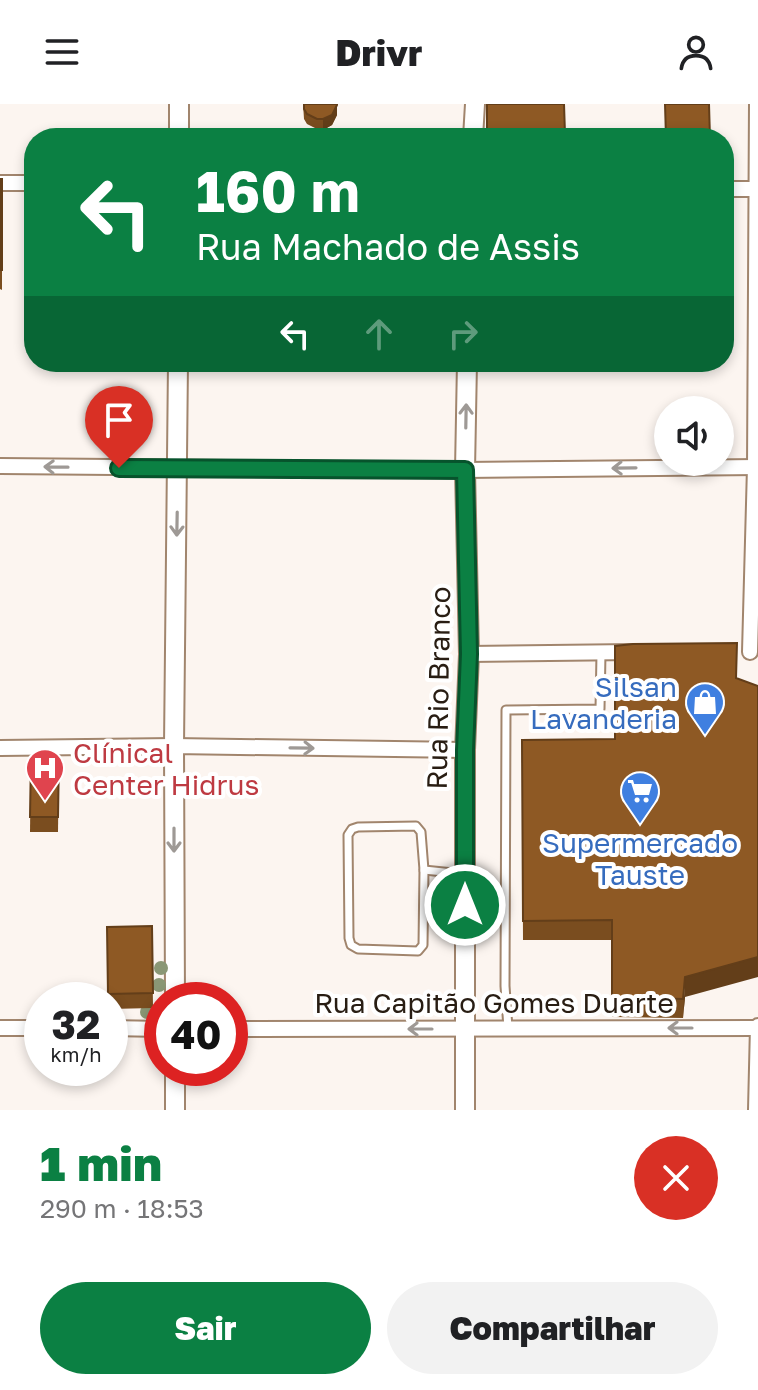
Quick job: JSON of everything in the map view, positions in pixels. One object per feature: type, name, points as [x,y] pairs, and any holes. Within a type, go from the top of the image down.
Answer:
[{"type":"street","points":[[179,104],[179,128]]},
{"type":"street","points":[[474,128],[475,104]]},
{"type":"street","points":[[748,653],[757,467],[757,104]]},
{"type":"street","points":[[0,183],[24,183]]},
{"type":"street","points":[[734,189],[758,189]]},
{"type":"street","points":[[175,982],[178,372]]},
{"type":"street","name":"Rua Rio Branco","points":[[465,1110],[465,750],[469,654],[465,470],[467,372]]},
{"type":"street","points":[[0,466],[465,470],[757,467]]},
{"type":"street","points":[[469,654],[646,652]]},
{"type":"street","points":[[0,748],[174,746],[465,750]]},
{"type":"street","points":[[756,1110],[758,1027]]},
{"type":"street","name":"Rua Capitão Gomes Duarte","points":[[248,1029],[758,1027]]},
{"type":"street","points":[[0,1028],[24,1028]]},
{"type":"street","points":[[175,1086],[175,1110]]},
{"type":"lane","points":[[508,1028],[505,986],[506,710],[600,709],[601,653]]},
{"type":"lane","points":[[416,826],[419,828],[424,870],[421,949],[358,949],[351,945],[348,835],[352,829],[416,826]]},
{"type":"lane","points":[[424,870],[465,874]]},
{"type":"building","points":[[304,104],[337,105],[332,115],[317,119],[307,114]]},
{"type":"building","points":[[487,104],[564,104],[565,128],[487,128]]},
{"type":"building","points":[[665,104],[709,104],[710,128],[666,128]]},
{"type":"building","points":[[2,179],[2,270],[0,270]]},
{"type":"building","name":"Supermercado Tauste","points":[[737,643],[736,678],[758,686],[758,957],[685,977],[683,999],[612,997],[612,920],[523,921],[522,740],[615,739],[615,646]]},
{"type":"building","name":"Clínical Center Hidrus","points":[[31,756],[59,756],[58,817],[30,817]]},
{"type":"building","points":[[152,926],[153,982],[144,982],[144,993],[128,994],[128,982],[108,982],[107,927]]},
{"type":"place","name":"Silsan Lavanderia","points":[[705,736]]},
{"type":"place","name":"Clínical Center Hidrus","points":[[45,802]]},
{"type":"place","name":"Supermercado Tauste","points":[[640,825]]},
{"type":"route","points":[[119,468],[465,470],[469,654],[465,750],[465,905]]}]
